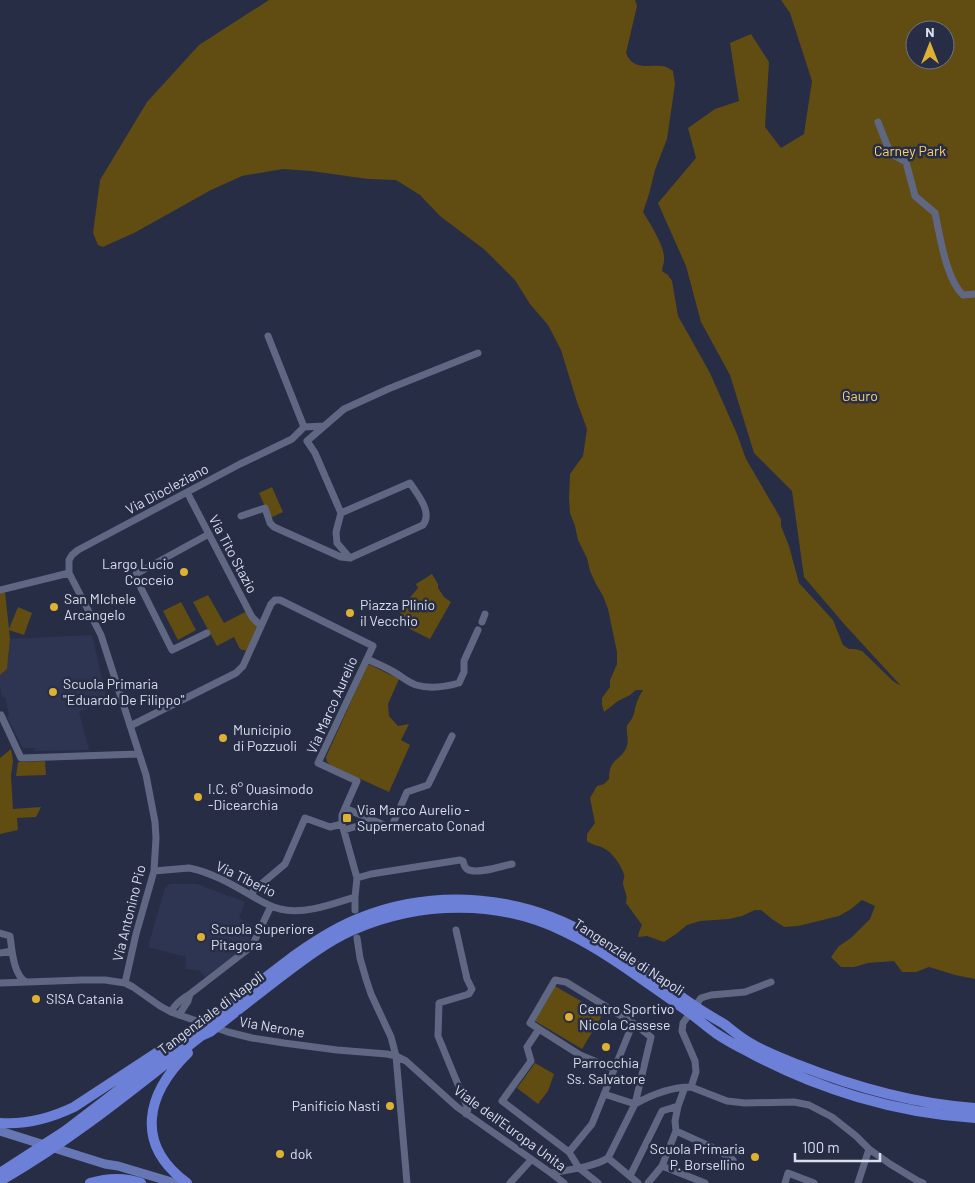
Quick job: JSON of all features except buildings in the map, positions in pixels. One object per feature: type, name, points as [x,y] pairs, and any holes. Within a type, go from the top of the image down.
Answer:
[{"type":"highway","name":"Tangenziale di Napoli","points":[[0,1181],[210,1032],[223,1016],[294,955],[334,930],[361,918],[392,907],[412,903],[455,900],[492,902],[532,910],[571,925],[616,952],[751,1044],[828,1076],[885,1094],[975,1108]]},
{"type":"highway","name":"Tangenziale di Napoli","points":[[68,1133],[197,1030],[223,1016],[340,936],[378,920],[402,914],[422,910],[453,908],[492,910],[525,917],[563,930],[606,956],[694,1016],[716,1034],[747,1052],[824,1086],[882,1104],[975,1118]]},
{"type":"highway","points":[[0,1123],[35,1121],[74,1107],[186,1033],[197,1030]]},
{"type":"highway","points":[[187,1183],[161,1158],[153,1135],[153,1111],[158,1093],[166,1079],[189,1052],[208,1037],[210,1032]]},
{"type":"highway","name":"Tangenziale di Napoli","points":[[0,1173],[29,1160]]},
{"type":"highway","points":[[90,1183],[112,1179],[141,1183]]},
{"type":"main road","points":[[0,1131],[105,1164],[175,1183]]},
{"type":"main road","points":[[105,1164],[148,1183]]},
{"type":"street","points":[[878,122],[893,155],[906,162],[915,196],[935,212],[942,250],[956,287],[964,295],[975,294]]},
{"type":"street","points":[[268,336],[304,427],[324,426]]},
{"type":"street","points":[[307,441],[344,409],[478,352]]},
{"type":"street","name":"Via Diocleziano","points":[[69,573],[69,560],[78,550],[240,464],[292,439],[304,427]]},
{"type":"street","points":[[292,439],[307,441],[315,452],[341,513],[336,532],[337,543],[350,558]]},
{"type":"street","points":[[241,516],[265,508],[270,523],[274,527],[341,557],[350,558],[423,525],[427,516],[422,502],[410,483],[341,513]]},
{"type":"street","name":"Via Tito Stazio","points":[[187,492],[252,618],[262,626]]},
{"type":"street","points":[[207,633],[172,650],[136,578],[136,574],[209,534]]},
{"type":"street","points":[[0,590],[69,573]]},
{"type":"street","name":"Via Antonino Pio","points":[[0,983],[17,985],[29,982],[82,980],[125,982],[154,871],[155,822],[146,775],[101,635],[69,573]]},
{"type":"street","name":"Via Marco Aurelio","points":[[262,626],[271,604],[275,600],[280,600],[373,646],[318,763],[357,781],[342,815],[343,827],[357,878],[355,910]]},
{"type":"street","points":[[482,622],[485,614]]},
{"type":"street","points":[[130,726],[236,673],[243,666],[262,626]]},
{"type":"street","points":[[367,659],[391,670],[415,685],[446,686],[458,683],[464,672],[464,661],[478,630]]},
{"type":"street","points":[[1,716],[21,758],[139,754]]},
{"type":"street","points":[[345,808],[391,828],[407,792],[428,786],[452,736]]},
{"type":"street","points":[[251,895],[254,890],[285,864],[305,818],[330,827],[343,827],[374,820]]},
{"type":"street","points":[[357,878],[371,874],[460,860],[465,868],[479,871],[512,864]]},
{"type":"street","name":"Via Tiberio","points":[[154,871],[195,869],[222,880],[281,910],[302,910],[334,904],[355,897]]},
{"type":"street","points":[[171,1012],[185,997],[252,946],[271,906]]},
{"type":"street","points":[[456,930],[467,979],[472,989],[469,994],[439,1003],[438,1036],[468,1110],[466,1114]]},
{"type":"street","points":[[0,933],[10,936],[17,972],[16,979],[9,983]]},
{"type":"street","points":[[357,938],[366,979],[374,1002],[391,1037],[396,1056],[407,1183]]},
{"type":"street","points":[[0,953],[12,951]]},
{"type":"street","points":[[17,972],[22,979],[29,982]]},
{"type":"street","points":[[551,1173],[579,1168],[608,1158],[635,1104],[650,1037],[633,1023],[566,982],[555,980],[530,1023],[580,1055],[614,1068]]},
{"type":"street","name":"Via Nerone","points":[[125,982],[171,1012],[228,1032],[252,1038],[396,1056]]},
{"type":"street","points":[[648,1183],[662,1166],[676,1131],[675,1121],[678,1106],[696,1072],[695,1060],[682,1031],[684,1023],[701,998],[711,995],[745,992],[771,982]]},
{"type":"street","points":[[179,1015],[190,994]]},
{"type":"street","points":[[569,1152],[592,1124],[633,1023]]},
{"type":"street","points":[[539,1029],[527,1047],[531,1061],[502,1101],[569,1152],[579,1168],[598,1183]]},
{"type":"street","name":"Viale dell'Europa Unita","points":[[396,1056],[406,1061],[456,1107],[564,1183]]},
{"type":"street","points":[[604,1094],[635,1104],[651,1095],[688,1087],[728,1101],[744,1103],[794,1102],[809,1105],[832,1117],[869,1149],[890,1164],[923,1183]]},
{"type":"street","points":[[630,1176],[662,1111],[678,1106]]},
{"type":"street","points":[[676,1131],[716,1149],[733,1160]]},
{"type":"street","points":[[858,1183],[869,1149]]},
{"type":"street","points":[[608,1158],[638,1183]]},
{"type":"street","points":[[510,1183],[532,1160]]},
{"type":"street","points":[[662,1166],[705,1183]]},
{"type":"street","points":[[785,1183],[788,1173],[814,1183]]},
{"type":"shaded area","name":"Scuola Primaria \"Eduardo De Filippo\"","points":[[92,635],[107,700],[79,712],[89,750],[35,751],[35,748],[23,748],[7,717],[9,714],[0,686],[0,675],[7,669],[10,639]]},
{"type":"shaded area","name":"Scuola Superiore Pitagora","points":[[170,884],[197,884],[245,902],[239,918],[256,927],[245,948],[205,977],[199,970],[185,969],[186,957],[148,947],[165,888]]},
{"type":"green space","points":[[269,0],[635,0],[637,6],[626,53],[632,62],[641,66],[663,66],[671,69],[675,84],[667,139],[655,170],[643,212],[662,249],[664,260],[662,271],[672,281],[678,316],[710,373],[746,459],[781,519],[781,526],[789,546],[799,583],[833,620],[843,645],[849,649],[862,651],[893,681],[901,686],[804,577],[792,491],[754,453],[730,375],[701,322],[686,266],[658,203],[696,158],[688,128],[715,109],[739,101],[730,43],[751,34],[769,62],[765,127],[781,148],[804,134],[812,81],[790,13],[781,0],[975,0],[975,979],[929,967],[916,972],[902,972],[894,961],[841,967],[831,957],[839,946],[851,938],[870,919],[875,906],[862,900],[839,916],[798,926],[784,927],[761,910],[755,910],[729,919],[700,921],[687,925],[664,942],[647,936],[638,937],[642,925],[626,903],[622,868],[608,851],[587,841],[587,834],[595,823],[590,798],[597,786],[604,784],[609,779],[613,763],[625,751],[628,744],[627,726],[634,714],[637,701],[643,690],[636,690],[604,712],[602,698],[610,687],[610,680],[617,664],[617,652],[608,609],[578,540],[570,513],[569,499],[570,474],[583,456],[587,429],[561,350],[548,325],[530,304],[515,280],[485,250],[440,216],[420,195],[396,180],[368,179],[283,169],[242,176],[211,190],[134,233],[103,247],[98,245],[93,233],[100,180],[147,102],[199,45]]},
{"type":"green space","points":[[272,487],[283,512],[270,518],[259,493]]},
{"type":"green space","points":[[432,574],[444,597],[451,602],[430,639],[396,622],[406,602],[418,588],[416,584]]},
{"type":"green space","points":[[5,592],[9,629],[18,607],[32,613],[24,635],[9,630],[7,669],[0,675],[0,593]]},
{"type":"green space","points":[[208,595],[224,623],[247,611],[259,626],[247,651],[240,649],[234,637],[217,646],[193,602]]},
{"type":"green space","points":[[181,602],[196,630],[178,640],[163,611]]},
{"type":"green space","points":[[368,664],[399,679],[388,704],[389,716],[398,726],[409,724],[401,740],[410,745],[389,792],[332,766],[326,759]]},
{"type":"green space","points":[[11,749],[13,761],[11,776],[13,809],[41,807],[36,817],[17,818],[18,830],[0,834],[0,758]]},
{"type":"green space","points":[[45,761],[46,775],[16,776],[18,762]]},
{"type":"green space","name":"Centro Sportivo Nicola Cassese","points":[[555,986],[603,1014],[582,1049],[535,1021]]},
{"type":"green space","points":[[535,1063],[554,1074],[548,1091],[538,1104],[517,1088]]},
{"type":"place","name":"Largo Lucio Cocceio","points":[[184,572]]},
{"type":"place","name":"San MIchele Arcangelo","points":[[54,607]]},
{"type":"place","name":"Piazza Plinio il Vecchio","points":[[350,613]]},
{"type":"place","name":"Scuola Primaria \"Eduardo De Filippo\"","points":[[53,692]]},
{"type":"place","name":"Municipio di Pozzuoli","points":[[223,738]]},
{"type":"place","name":"I.C. 6° Quasimodo -Dicearchia","points":[[198,797]]},
{"type":"place","name":"Via Marco Aurelio - Supermercato Conad","points":[[347,818]]},
{"type":"place","name":"Scuola Superiore Pitagora","points":[[201,937]]},
{"type":"place","name":"SISA Catania","points":[[36,999]]},
{"type":"place","name":"Centro Sportivo Nicola Cassese","points":[[569,1017]]},
{"type":"place","name":"Parrocchia Ss. Salvatore","points":[[606,1047]]},
{"type":"place","name":"Panificio Nasti","points":[[390,1106]]},
{"type":"place","name":"dok","points":[[280,1154]]},
{"type":"place","name":"Scuola Primaria P. Borsellino","points":[[755,1157]]},
{"type":"park label","name":"Carney Park","points":[[910,151]]},
{"type":"park label","name":"Gauro","points":[[860,396]]}]
